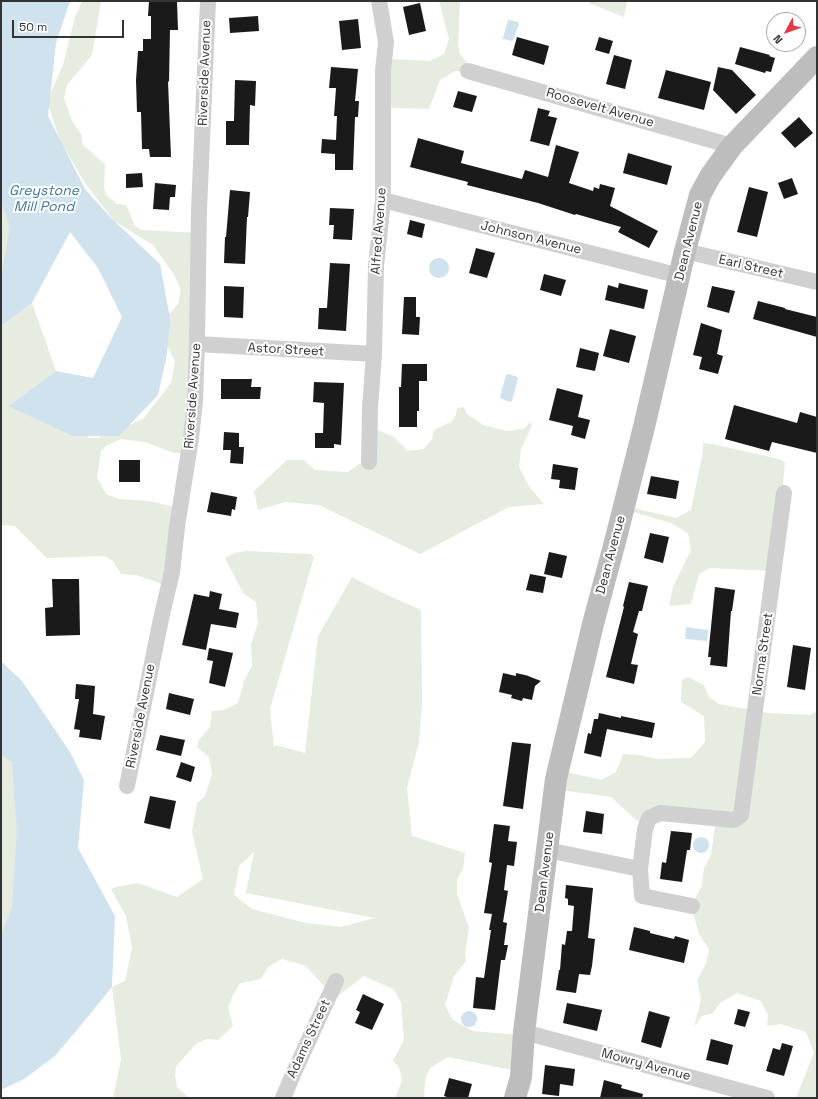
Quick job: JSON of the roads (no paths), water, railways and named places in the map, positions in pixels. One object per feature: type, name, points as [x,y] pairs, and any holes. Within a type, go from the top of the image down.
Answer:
[{"type":"street","name":"Riverside Avenue","points":[[127,786],[159,627],[172,572],[195,402],[199,210],[208,1]]},
{"type":"street","name":"Alfred Avenue","points":[[369,462],[376,266],[383,200],[383,71],[386,42],[379,1]]},
{"type":"street","name":"Dean Avenue","points":[[515,1098],[520,1077],[524,1032],[556,779],[592,624],[616,538],[685,251],[700,195],[711,175],[732,146],[817,57]]},
{"type":"street","name":"Roosevelt Avenue","points":[[468,71],[732,146]]},
{"type":"street","name":"Johnson Avenue","points":[[383,200],[680,276]]},
{"type":"street","name":"Earl Street","points":[[685,251],[817,282]]},
{"type":"street","name":"Astor Street","points":[[197,344],[374,354]]},
{"type":"street","name":"Norma Street","points":[[640,869],[645,828],[649,818],[660,813],[734,820],[741,815],[784,493]]},
{"type":"street","points":[[548,850],[640,869],[642,896],[692,906]]},
{"type":"street","name":"Adams Street","points":[[284,1098],[295,1070],[336,981]]},
{"type":"street","name":"Mowry Avenue","points":[[524,1032],[767,1098]]},
{"type":"water","name":"Greystone Mill Pond","points":[[1,1],[70,1],[56,43],[48,116],[85,189],[111,218],[160,264],[170,318],[167,354],[158,395],[119,436],[73,436],[8,406],[56,371],[93,378],[122,317],[98,268],[70,232],[32,303],[1,326],[1,279],[10,226],[1,202]]},
{"type":"water","points":[[508,20],[518,22],[519,24],[512,41],[503,39]]},
{"type":"water","points":[[439,258],[446,261],[449,268],[446,275],[439,278],[432,275],[429,268],[432,261]]},
{"type":"water","points":[[508,374],[518,377],[511,402],[500,397],[506,375]]},
{"type":"water","points":[[686,627],[708,630],[707,641],[685,639]]},
{"type":"water","points":[[1,661],[22,681],[70,752],[84,780],[78,848],[115,916],[112,987],[55,1056],[24,1079],[1,1090],[1,935],[12,907],[17,831],[12,762],[1,755]]},
{"type":"water","points":[[698,837],[704,837],[709,842],[707,851],[704,853],[698,853],[693,848],[693,842]]},
{"type":"water","points":[[469,1011],[475,1013],[477,1019],[475,1025],[469,1027],[463,1025],[461,1019],[463,1013]]}]
